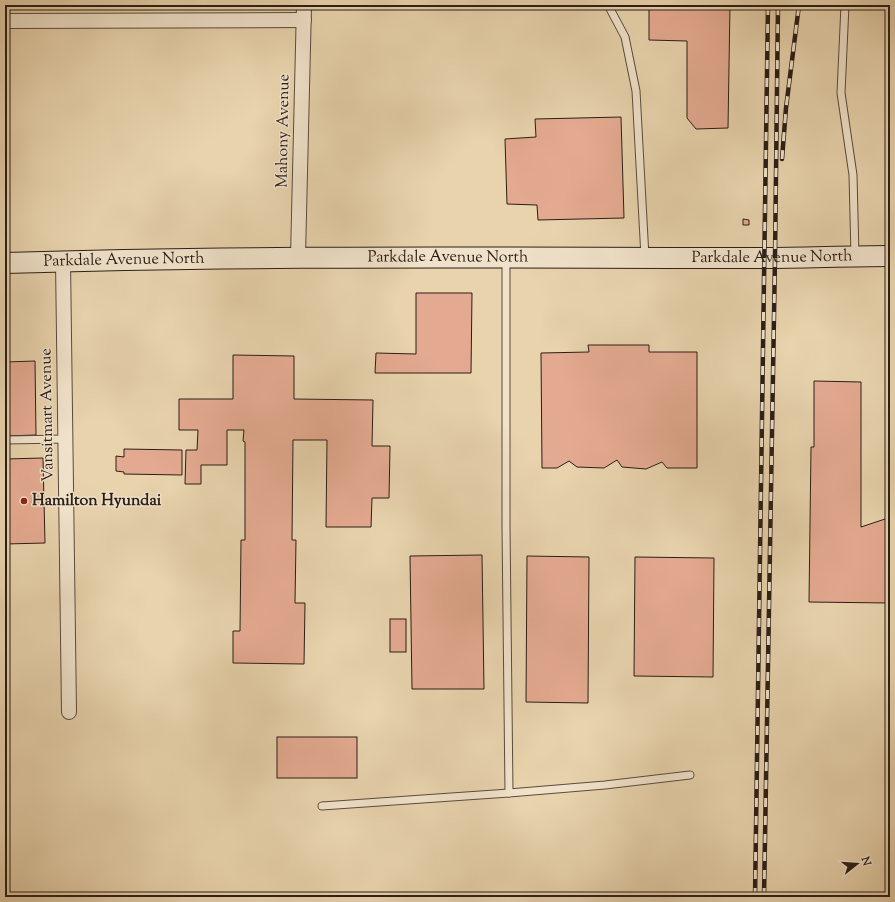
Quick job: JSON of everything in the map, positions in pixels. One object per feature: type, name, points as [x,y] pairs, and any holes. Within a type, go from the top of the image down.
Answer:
[{"type":"main road","name":"Parkdale Avenue North","points":[[5,263],[298,257],[764,258],[890,256]]},
{"type":"street","name":"Mahony Avenue","points":[[298,257],[304,5]]},
{"type":"street","points":[[5,21],[304,20]]},
{"type":"street","name":"Vansitmart Avenue","points":[[63,261],[70,712]]},
{"type":"lane","points":[[608,5],[625,37],[636,91],[645,258]]},
{"type":"lane","points":[[845,5],[841,93],[853,175],[855,256]]},
{"type":"lane","points":[[506,257],[506,527],[510,793]]},
{"type":"lane","points":[[5,440],[66,439]]},
{"type":"lane","points":[[322,806],[510,793],[604,785],[690,775]]},
{"type":"building","points":[[649,5],[730,5],[728,128],[696,129],[687,118],[687,41],[649,40]]},
{"type":"building","points":[[621,117],[624,218],[538,220],[537,205],[507,204],[505,139],[536,137],[535,119]]},
{"type":"building","points":[[743,219],[749,220],[749,225],[743,225]]},
{"type":"building","points":[[416,293],[472,293],[471,373],[375,373],[376,353],[416,354]]},
{"type":"building","points":[[588,345],[649,345],[649,352],[697,352],[697,468],[667,468],[662,462],[646,469],[622,467],[617,460],[604,468],[577,467],[569,461],[557,468],[542,468],[541,353],[589,352]]},
{"type":"building","points":[[233,355],[294,356],[294,399],[373,400],[372,446],[390,446],[389,498],[372,498],[371,527],[326,527],[327,440],[293,440],[292,540],[296,540],[295,603],[305,603],[304,664],[233,663],[233,631],[240,631],[241,540],[245,540],[244,430],[227,430],[227,465],[201,465],[201,484],[185,484],[186,450],[197,450],[198,430],[179,430],[179,399],[233,399]]},
{"type":"building","points":[[35,361],[36,435],[5,436],[5,362]]},
{"type":"building","points":[[814,381],[861,382],[861,527],[888,518],[890,524],[890,603],[809,602],[811,447],[814,447]]},
{"type":"building","points":[[124,449],[182,450],[182,475],[124,474],[124,472],[116,471],[116,456],[124,457]]},
{"type":"building","name":"Hamilton Hyundai","points":[[43,458],[45,543],[5,544],[5,459]]},
{"type":"building","points":[[482,555],[484,689],[412,689],[410,556]]},
{"type":"building","points":[[527,556],[589,557],[588,703],[526,702]]},
{"type":"building","points":[[635,557],[714,558],[713,677],[634,676]]},
{"type":"building","points":[[390,619],[406,619],[406,652],[390,652]]},
{"type":"building","points":[[277,737],[357,737],[357,778],[277,778]]},
{"type":"railway","points":[[755,897],[768,5]]},
{"type":"railway","points":[[764,897],[778,5]]},
{"type":"railway","points":[[782,159],[786,108],[799,5]]},
{"type":"place","name":"Hamilton Hyundai","points":[[24,501]]}]
